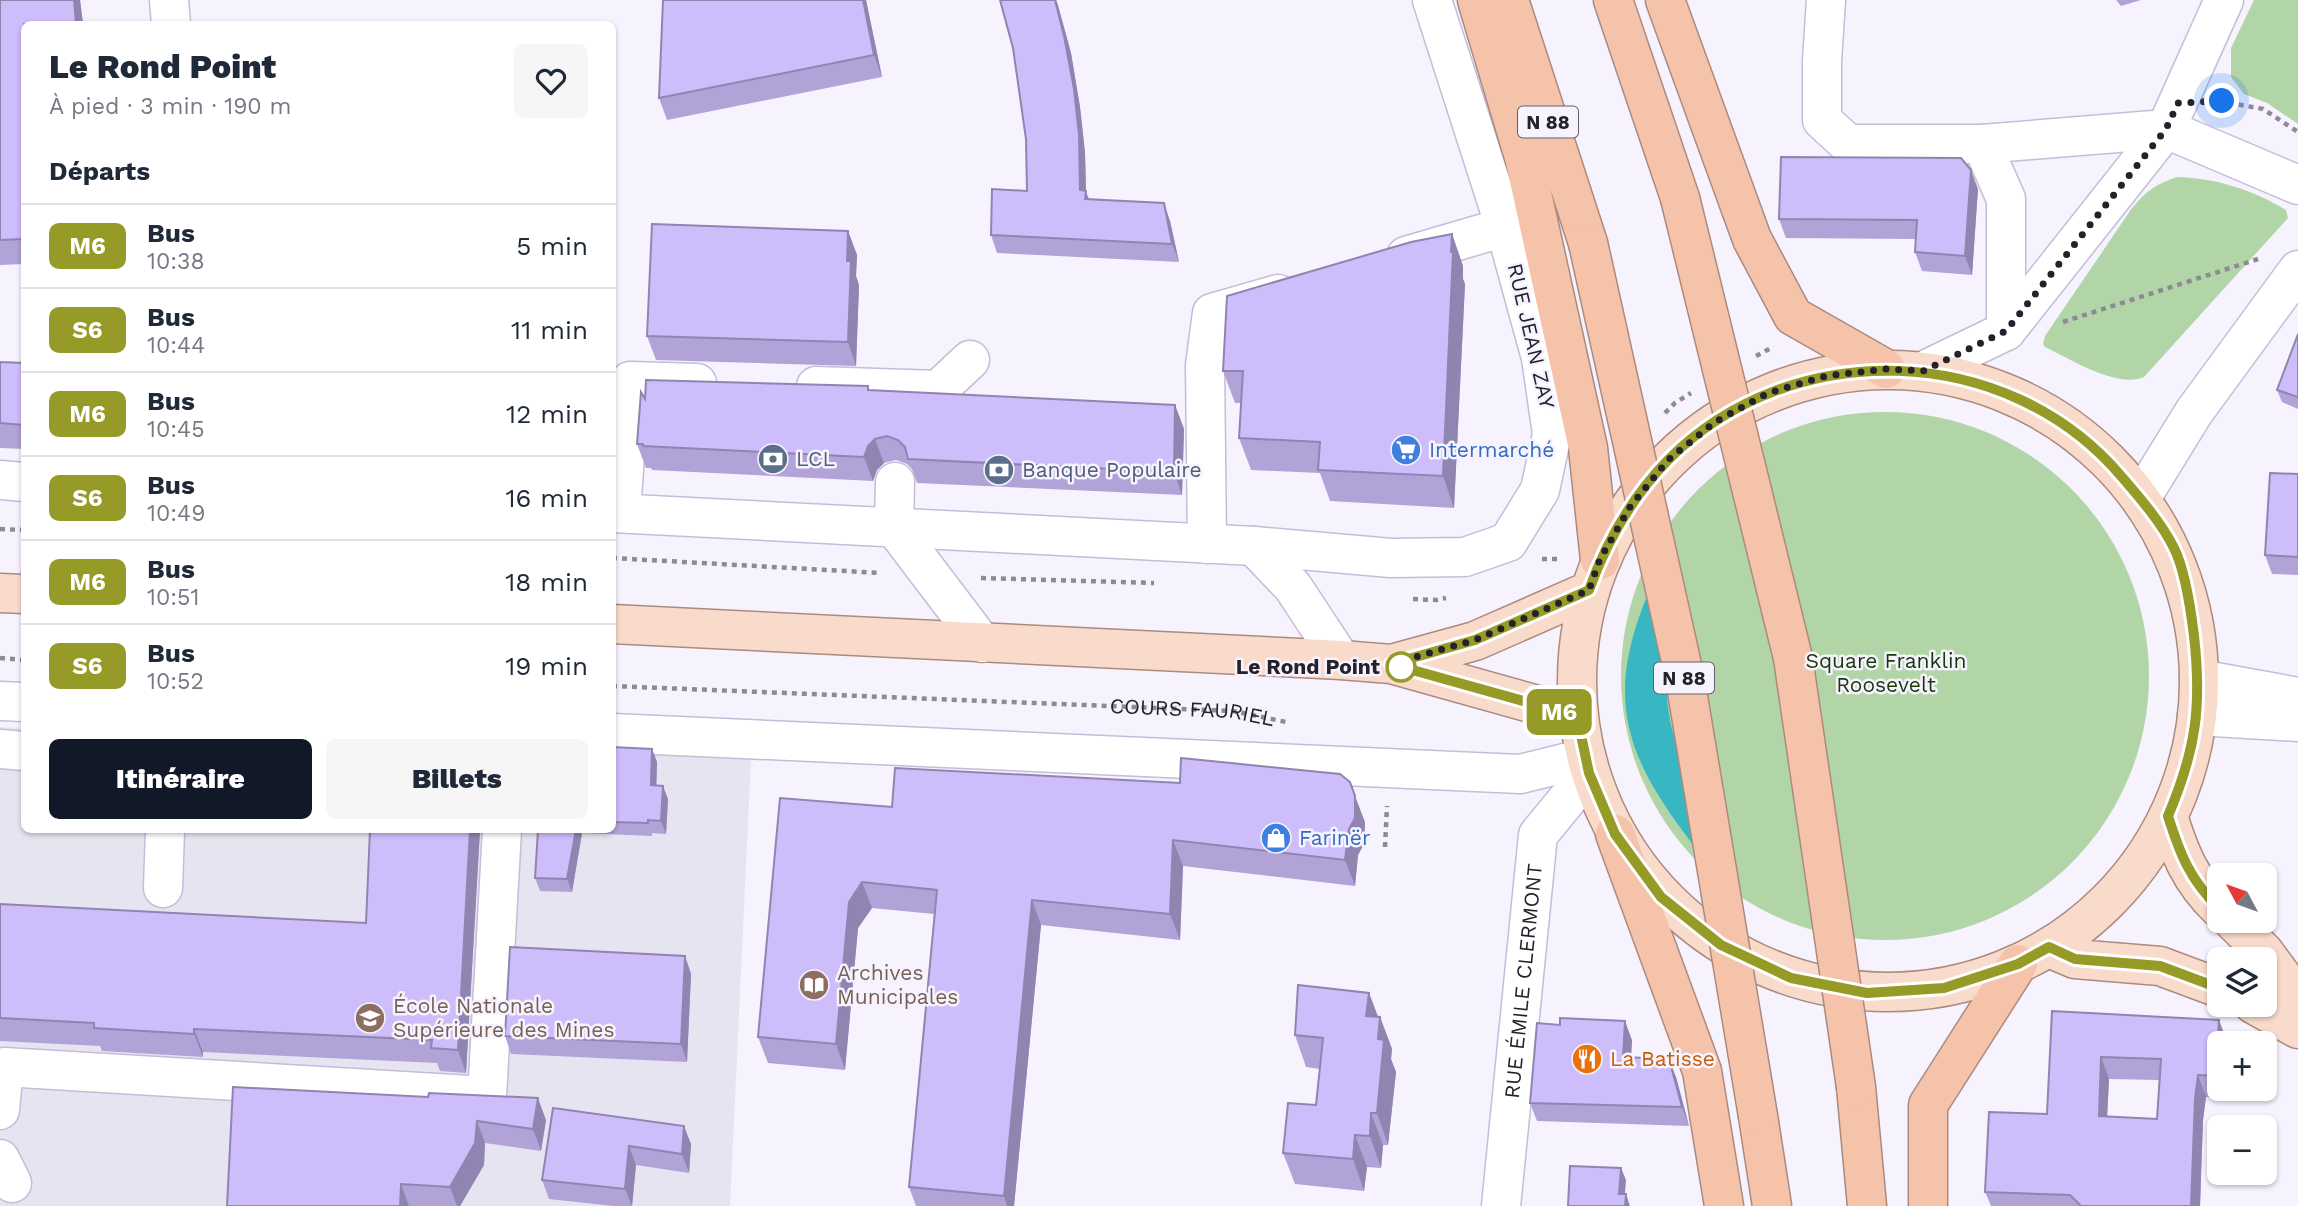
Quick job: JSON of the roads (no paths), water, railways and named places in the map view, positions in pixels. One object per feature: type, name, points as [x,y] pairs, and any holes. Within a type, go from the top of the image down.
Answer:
[{"type":"highway","points":[[1477,0],[1530,183],[1588,449],[1595,575]]},
{"type":"highway","name":"N 88","points":[[1509,0],[1588,243],[1685,679],[1772,1206]]},
{"type":"highway","points":[[1613,0],[1680,198],[1793,658],[1856,1087],[1867,1206]]},
{"type":"highway","points":[[1665,0],[1752,239],[1793,316],[1904,370]]},
{"type":"highway","points":[[1615,834],[1702,1071],[1724,1206]]},
{"type":"highway","points":[[1928,1206],[1928,1105],[2034,956]]},
{"type":"main road","points":[[1904,370],[1974,381],[2022,400],[2056,419],[2107,458],[2141,498],[2175,549],[2191,609],[2198,698],[2191,750],[2182,784],[2168,816],[2118,890],[2034,956],[1944,988],[1867,993],[1791,978],[1721,945],[1661,897],[1615,834],[1587,766],[1577,716],[1577,653],[1595,575],[1630,507],[1668,460],[1715,422],[1768,393],[1826,376],[1904,370]]},
{"type":"main road","points":[[1391,664],[1475,640],[1595,575]]},
{"type":"main road","points":[[0,593],[21,594]]},
{"type":"main road","points":[[616,624],[1391,664],[1577,716]]},
{"type":"main road","points":[[2168,816],[2183,860],[2207,897]]},
{"type":"main road","points":[[2244,933],[2264,952],[2298,998]]},
{"type":"main road","points":[[2034,956],[2160,966],[2207,984]]},
{"type":"main road","points":[[2276,1017],[2298,1029]]},
{"type":"street","points":[[169,0],[171,21]]},
{"type":"street","name":"RUE JEAN ZAY","points":[[1254,546],[1391,558],[1465,557],[1508,542],[1540,490],[1552,434],[1541,358],[1505,227],[1432,0]]},
{"type":"street","points":[[1826,0],[1822,120],[1848,144],[1982,144],[2172,116],[2298,185]]},
{"type":"street","points":[[1904,370],[2006,331],[2172,116],[2224,0]]},
{"type":"street","points":[[1982,144],[2006,199],[2006,331]]},
{"type":"street","points":[[1372,266],[1505,227]]},
{"type":"street","points":[[2141,498],[2283,263]]},
{"type":"street","points":[[1207,544],[1205,365],[1212,313],[1305,286]]},
{"type":"street","points":[[784,385],[895,402],[938,390],[970,360]]},
{"type":"street","points":[[728,384],[630,381],[617,513],[1254,546],[1293,586],[1341,660]]},
{"type":"street","points":[[0,480],[21,482]]},
{"type":"street","points":[[895,482],[894,527],[982,643]]},
{"type":"street","points":[[2198,698],[2298,696]]},
{"type":"street","points":[[2198,698],[2298,722]]},
{"type":"street","points":[[0,701],[21,702]]},
{"type":"street","name":"COURS FAURIEL","points":[[616,733],[1520,774],[1587,766]]},
{"type":"street","points":[[0,749],[21,751]]},
{"type":"street","name":"RUE ÉMILE CLERMONT","points":[[1501,1206],[1538,835],[1587,766]]},
{"type":"street","points":[[163,888],[165,833]]},
{"type":"street","points":[[0,1110],[4,1067],[487,1096],[502,833]]},
{"type":"water","points":[[1650,589],[1675,739],[1692,776],[1731,831],[1698,851],[1653,787],[1629,727],[1625,697],[1627,664],[1635,629]]},
{"type":"place","name":"Intermarché","points":[[1406,450]]},
{"type":"place","name":"LCL","points":[[773,459]]},
{"type":"place","name":"Banque Populaire","points":[[999,470]]},
{"type":"place","name":"Le Rond Point","points":[[1401,667]]},
{"type":"place","name":"Farinër","points":[[1276,838]]},
{"type":"place","name":"Archives Municipales","points":[[814,985]]},
{"type":"place","name":"École Nationale Supérieure des Mines","points":[[370,1018]]},
{"type":"place","name":"La Batisse","points":[[1587,1059]]},
{"type":"park label","name":"Square Franklin Roosevelt","points":[[1886,673]]}]
